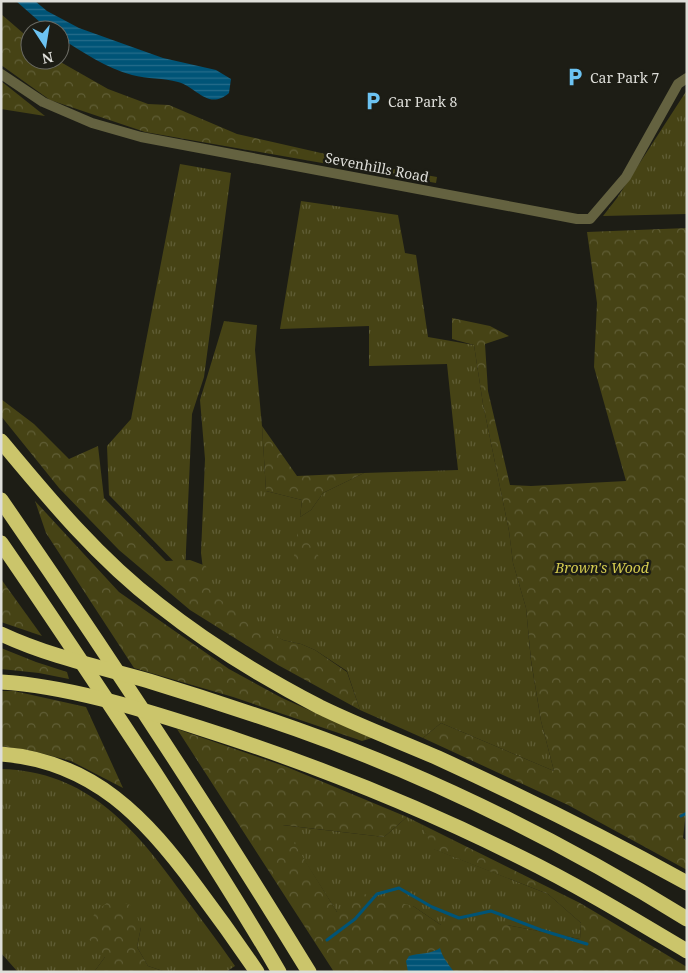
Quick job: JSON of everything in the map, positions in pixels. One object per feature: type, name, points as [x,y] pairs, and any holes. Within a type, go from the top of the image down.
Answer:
[{"type":"highway","points":[[1,441],[67,520],[104,558],[160,606],[230,655],[320,707],[519,796],[605,838],[687,883]]},
{"type":"highway","points":[[1,500],[90,630],[170,752],[247,871],[309,972]]},
{"type":"highway","points":[[1,543],[55,620],[241,906],[279,972]]},
{"type":"highway","points":[[1,634],[51,654],[152,682],[298,730],[406,773],[540,836],[609,872],[687,919]]},
{"type":"highway","points":[[1,682],[80,695],[173,720],[300,761],[419,810],[523,858],[598,898],[687,951]]},
{"type":"highway","points":[[1,754],[44,761],[71,771],[94,783],[126,806],[144,823],[171,854],[257,972]]},
{"type":"street","name":"Sevenhills Road","points":[[1,74],[43,102],[92,123],[141,137],[577,219],[590,219],[626,177],[678,84],[687,78]]},
{"type":"green space","points":[[1,14],[20,30],[20,70],[70,70],[70,67],[108,89],[148,104],[169,105],[237,134],[387,168],[437,177],[436,183],[145,132],[50,100],[1,65]]},
{"type":"green space","points":[[1,81],[45,116],[1,109]]},
{"type":"green space","points":[[687,90],[687,214],[603,216],[617,198]]},
{"type":"green space","points":[[180,164],[231,173],[204,377],[192,414],[185,573],[109,495],[107,446],[131,419]]},
{"type":"green space","points":[[301,201],[398,215],[405,253],[416,255],[428,337],[474,345],[483,404],[509,531],[513,563],[526,608],[531,661],[541,721],[554,771],[441,723],[423,738],[360,710],[347,671],[315,650],[301,644],[283,640],[207,602],[201,553],[205,459],[200,400],[224,321],[257,325],[255,350],[266,491],[302,500],[300,517],[311,510],[323,493],[364,473],[458,470],[447,364],[369,366],[369,326],[280,329]]},
{"type":"green space","name":"Brown's Wood","points":[[687,228],[687,803],[683,838],[687,841],[687,870],[568,805],[423,738],[441,723],[554,771],[541,721],[531,660],[526,608],[513,563],[509,531],[483,404],[474,345],[452,339],[452,318],[490,326],[509,336],[485,344],[488,391],[510,485],[531,486],[626,481],[594,367],[597,303],[587,232]]},
{"type":"green space","points":[[1,399],[34,424],[69,459],[98,446],[104,498],[166,561],[190,560],[206,566],[213,595],[283,640],[301,644],[315,650],[347,672],[360,710],[278,665],[190,610],[119,550],[59,488],[1,416]]},
{"type":"green space","points":[[262,426],[297,476],[364,473],[323,493],[311,510],[300,517],[302,500],[266,491]]},
{"type":"green space","points":[[35,501],[119,592],[229,669],[282,698],[372,738],[362,741],[233,697],[134,668],[46,533]]},
{"type":"green space","points":[[298,530],[325,564],[293,562]]},
{"type":"green space","points":[[1,579],[42,636],[1,622]]},
{"type":"green space","points":[[1,648],[67,672],[69,679],[39,673],[1,669]]},
{"type":"green space","points":[[1,691],[14,691],[86,707],[123,788],[71,761],[33,751],[1,746]]},
{"type":"green space","points":[[177,729],[287,767],[407,817],[384,837],[283,825],[337,912],[364,894],[413,906],[441,925],[507,925],[580,939],[581,923],[548,894],[433,849],[421,824],[580,903],[687,967],[687,972],[334,972]]},
{"type":"green space","points":[[1,769],[32,772],[59,780],[84,792],[106,807],[127,825],[164,868],[235,966],[226,972],[166,972],[148,966],[137,947],[141,927],[105,957],[94,972],[17,971],[1,953]]},
{"type":"green space","points":[[407,817],[421,824],[434,849],[548,894],[581,923],[580,939],[507,925],[441,925],[413,906],[337,912],[282,825],[384,837]]},
{"type":"green space","points":[[112,899],[133,906],[141,927],[137,947],[148,966],[166,972],[94,972],[105,957],[86,936],[95,912]]},
{"type":"water","points":[[16,1],[35,1],[47,11],[64,20],[38,20]]},
{"type":"water","points":[[70,23],[163,58],[216,70],[231,79],[229,93],[222,98],[209,99],[178,82],[122,72],[70,44]]},
{"type":"water","points":[[440,948],[444,958],[454,972],[408,972],[406,961],[409,956]]},
{"type":"waterway","points":[[681,816],[687,813]]},
{"type":"waterway","points":[[327,940],[355,919],[377,894],[399,888],[432,907],[459,918],[491,911],[541,930],[587,944]]},
{"type":"place","name":"Car Park 7","points":[[575,77]]},
{"type":"place","name":"Car Park 8","points":[[373,101]]}]
